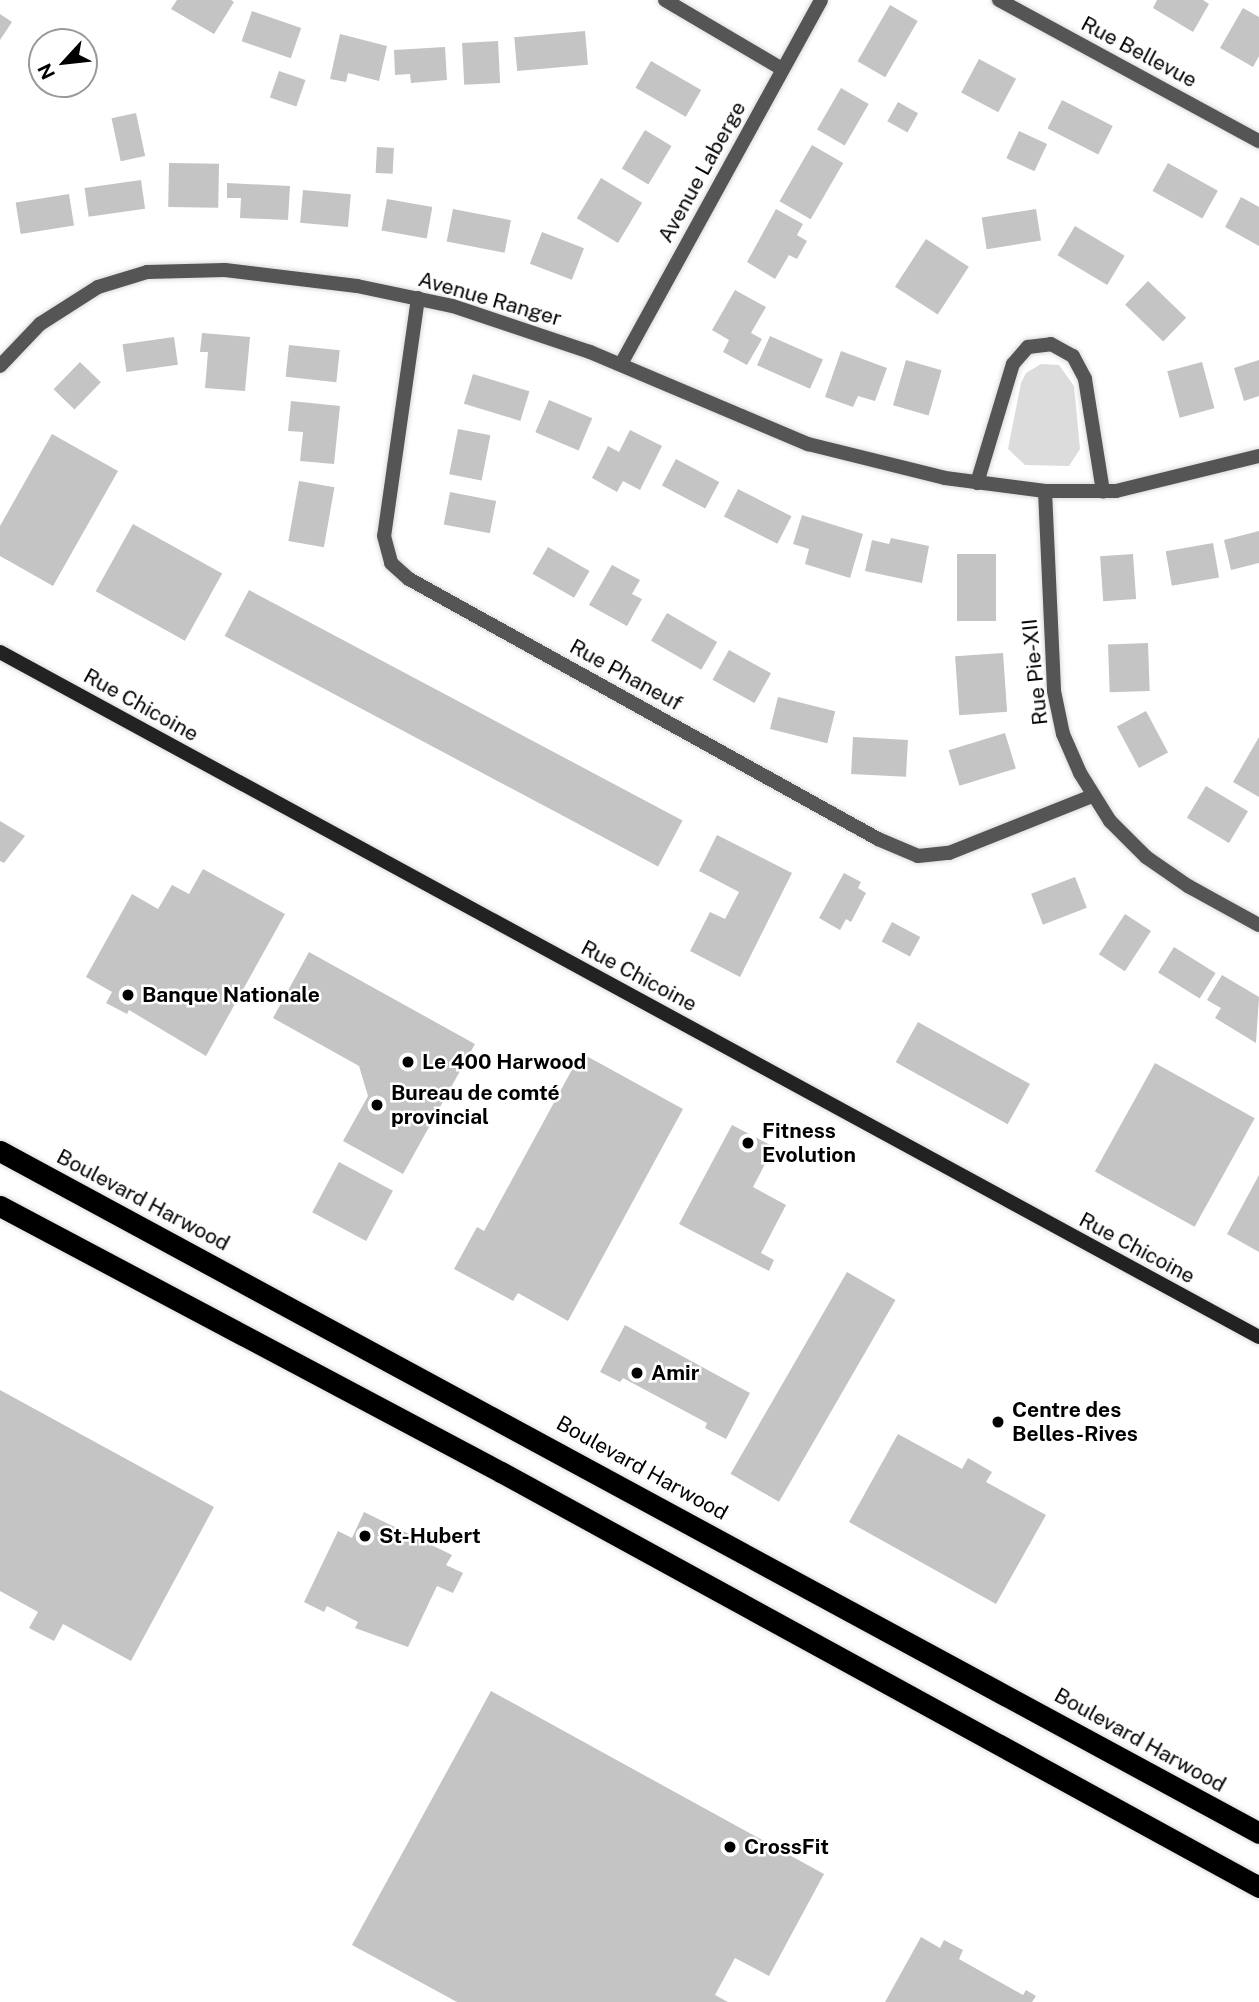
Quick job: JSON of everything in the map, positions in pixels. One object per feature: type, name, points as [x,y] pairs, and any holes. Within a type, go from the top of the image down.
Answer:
[{"type":"highway","name":"Boulevard Harwood","points":[[0,1151],[1259,1833]]},
{"type":"highway","points":[[0,1206],[501,1472],[1259,1887]]},
{"type":"street","points":[[665,0],[782,69]]},
{"type":"street","name":"Avenue Laberge","points":[[621,364],[821,0]]},
{"type":"street","name":"Rue Bellevue","points":[[999,0],[1020,5],[1259,141]]},
{"type":"street","name":"Avenue Ranger","points":[[2,360],[40,324],[82,295],[147,272],[189,269],[272,274],[418,298],[503,321],[621,364],[826,450],[977,483],[1045,492],[1103,492],[1148,486],[1259,456]]},
{"type":"street","name":"Rue Phaneuf","points":[[418,298],[384,536],[386,554],[409,579],[878,839],[919,856],[949,853],[1092,796]]},
{"type":"street","points":[[977,483],[1013,364],[1028,347],[1051,344],[1073,356],[1085,379],[1103,492]]},
{"type":"street","name":"Rue Pie-XII","points":[[1045,492],[1054,691],[1063,734],[1092,796],[1125,838],[1166,873],[1258,923]]},
{"type":"street","name":"Rue Chicoine","points":[[0,652],[1259,1337]]},
{"type":"shaded area","points":[[1041,364],[1059,365],[1074,386],[1080,449],[1069,466],[1025,465],[1008,449],[1021,383],[1026,373]]},
{"type":"building","points":[[177,0],[234,2],[214,34],[171,9]]},
{"type":"building","points":[[1157,0],[1203,0],[1209,4],[1193,32],[1153,8]]},
{"type":"building","points":[[890,5],[918,21],[885,77],[858,61]]},
{"type":"building","points":[[1243,8],[1259,17],[1259,56],[1253,67],[1220,48]]},
{"type":"building","points":[[252,11],[301,28],[291,58],[242,41]]},
{"type":"building","points":[[0,14],[12,22],[0,40]]},
{"type":"building","points":[[585,31],[588,65],[517,71],[514,37]]},
{"type":"building","points":[[340,34],[387,46],[379,81],[348,73],[346,82],[330,79]]},
{"type":"building","points":[[498,41],[500,83],[464,85],[462,43]]},
{"type":"building","points":[[445,47],[447,80],[411,83],[410,74],[395,75],[394,50]]},
{"type":"building","points":[[979,59],[1016,79],[998,112],[961,93]]},
{"type":"building","points":[[651,61],[701,90],[686,117],[636,88]]},
{"type":"building","points":[[279,71],[305,80],[296,107],[270,97]]},
{"type":"building","points":[[841,88],[869,104],[845,146],[817,130]]},
{"type":"building","points":[[1062,100],[1113,126],[1098,154],[1047,129]]},
{"type":"building","points":[[898,102],[918,113],[907,132],[887,121]]},
{"type":"building","points":[[136,113],[145,156],[121,161],[112,118]]},
{"type":"building","points":[[645,130],[672,146],[648,185],[622,169]]},
{"type":"building","points":[[1019,131],[1047,144],[1034,171],[1006,158]]},
{"type":"building","points":[[812,145],[843,163],[811,219],[780,201]]},
{"type":"building","points":[[377,147],[394,148],[393,174],[376,173]]},
{"type":"building","points":[[169,163],[219,164],[218,208],[168,207]]},
{"type":"building","points":[[1168,163],[1218,191],[1202,219],[1152,191]]},
{"type":"building","points":[[601,178],[642,203],[618,243],[577,218]]},
{"type":"building","points":[[141,180],[145,209],[89,217],[85,188]]},
{"type":"building","points":[[227,183],[290,186],[288,220],[240,218],[241,198],[227,198]]},
{"type":"building","points":[[303,190],[351,194],[348,227],[300,223]]},
{"type":"building","points":[[69,194],[74,226],[21,234],[16,202]]},
{"type":"building","points":[[1241,197],[1259,207],[1259,246],[1225,227]]},
{"type":"building","points":[[387,199],[432,207],[427,239],[381,231]]},
{"type":"building","points":[[453,209],[511,220],[505,253],[447,241]]},
{"type":"building","points":[[776,209],[803,224],[797,235],[807,241],[797,259],[789,255],[775,279],[747,262]]},
{"type":"building","points":[[1036,209],[1041,241],[987,249],[982,218]]},
{"type":"building","points":[[1075,226],[1125,256],[1107,285],[1057,255]]},
{"type":"building","points":[[542,232],[584,248],[572,280],[530,264]]},
{"type":"building","points":[[926,239],[969,267],[938,315],[895,287]]},
{"type":"building","points":[[1148,281],[1186,318],[1163,342],[1125,305]]},
{"type":"building","points":[[735,290],[766,307],[751,333],[762,339],[747,365],[723,352],[729,340],[712,330]]},
{"type":"building","points":[[202,333],[250,337],[245,391],[205,388],[208,352],[200,352]]},
{"type":"building","points":[[770,336],[823,360],[810,389],[757,365]]},
{"type":"building","points":[[174,337],[178,365],[126,372],[123,344]]},
{"type":"building","points":[[289,345],[340,350],[336,382],[286,377]]},
{"type":"building","points":[[841,351],[887,368],[875,401],[858,396],[853,407],[825,397]]},
{"type":"building","points":[[906,360],[942,370],[929,415],[893,405]]},
{"type":"building","points":[[1259,360],[1259,396],[1244,401],[1234,368]]},
{"type":"building","points":[[80,362],[101,382],[74,409],[54,389]]},
{"type":"building","points":[[1202,362],[1214,408],[1180,418],[1167,371]]},
{"type":"building","points":[[473,374],[529,391],[520,421],[464,404]]},
{"type":"building","points":[[549,400],[592,418],[579,451],[535,432]]},
{"type":"building","points":[[291,401],[340,406],[334,464],[300,461],[303,432],[288,431]]},
{"type":"building","points":[[458,429],[490,435],[482,480],[449,474]]},
{"type":"building","points":[[630,430],[662,446],[640,490],[623,481],[617,492],[592,478],[608,446],[619,452]]},
{"type":"building","points":[[52,434],[118,471],[53,586],[0,556],[0,526]]},
{"type":"building","points":[[676,459],[719,482],[705,508],[662,485]]},
{"type":"building","points":[[299,481],[334,487],[324,547],[288,541]]},
{"type":"building","points":[[738,489],[791,516],[777,544],[724,517]]},
{"type":"building","points":[[450,492],[496,501],[490,533],[444,524]]},
{"type":"building","points":[[802,515],[863,534],[850,578],[805,564],[809,549],[793,544]]},
{"type":"building","points":[[133,524],[222,573],[185,641],[96,591]]},
{"type":"building","points":[[1259,531],[1259,563],[1231,570],[1224,540]]},
{"type":"building","points":[[891,538],[929,546],[922,583],[865,571],[872,540],[889,544]]},
{"type":"building","points":[[1213,543],[1219,577],[1172,586],[1166,551]]},
{"type":"building","points":[[548,547],[590,571],[574,598],[532,574]]},
{"type":"building","points":[[957,554],[996,554],[996,621],[957,621]]},
{"type":"building","points":[[1133,554],[1136,599],[1103,601],[1100,556]]},
{"type":"building","points":[[612,565],[640,580],[632,594],[642,599],[627,626],[589,605]]},
{"type":"building","points":[[249,590],[683,821],[658,866],[225,636]]},
{"type":"building","points":[[667,613],[717,642],[701,670],[651,641]]},
{"type":"building","points":[[1148,643],[1150,691],[1110,692],[1108,644]]},
{"type":"building","points":[[729,650],[771,673],[754,703],[713,680]]},
{"type":"building","points":[[1003,653],[1007,712],[959,715],[955,656]]},
{"type":"building","points":[[778,697],[835,711],[827,743],[770,729]]},
{"type":"building","points":[[1146,711],[1168,752],[1139,768],[1117,726]]},
{"type":"building","points":[[1005,733],[1016,768],[959,786],[949,750]]},
{"type":"building","points":[[853,737],[908,740],[906,777],[851,774]]},
{"type":"building","points":[[1259,737],[1259,797],[1233,782]]},
{"type":"building","points":[[1206,786],[1248,811],[1229,843],[1187,818]]},
{"type":"building","points":[[0,821],[25,836],[4,863],[0,861]]},
{"type":"building","points":[[717,835],[792,873],[740,977],[690,951],[710,912],[725,919],[739,892],[699,871]]},
{"type":"building","points":[[203,869],[285,914],[206,1056],[129,1010],[127,1014],[106,1003],[112,992],[86,977],[132,894],[158,909],[172,885],[189,894]]},
{"type":"building","points":[[844,873],[861,882],[858,888],[866,893],[851,922],[846,919],[840,930],[819,918]]},
{"type":"building","points":[[1075,877],[1087,908],[1043,925],[1031,894]]},
{"type":"building","points":[[1125,914],[1151,931],[1125,971],[1099,954]]},
{"type":"building","points":[[892,922],[920,937],[910,956],[882,941]]},
{"type":"building","points":[[1174,947],[1216,973],[1200,998],[1158,972]]},
{"type":"building","name":"Le 400 Harwood","points":[[309,952],[475,1044],[403,1174],[343,1141],[368,1096],[359,1066],[273,1018]]},
{"type":"building","points":[[1222,975],[1259,997],[1256,1043],[1215,1018],[1221,1008],[1207,1000]]},
{"type":"building","points":[[918,1022],[1030,1084],[1008,1124],[896,1062]]},
{"type":"building","points":[[581,1053],[683,1109],[568,1321],[518,1293],[513,1301],[454,1269],[477,1227],[484,1231]]},
{"type":"building","points":[[1155,1063],[1255,1118],[1195,1227],[1095,1171]]},
{"type":"building","points":[[732,1125],[774,1147],[753,1187],[786,1205],[761,1253],[774,1260],[769,1271],[679,1224]]},
{"type":"building","points":[[339,1162],[393,1191],[366,1241],[312,1212]]},
{"type":"building","points":[[1259,1175],[1259,1252],[1227,1234]]},
{"type":"building","points":[[847,1272],[895,1300],[779,1502],[730,1474]]},
{"type":"building","points":[[625,1325],[750,1393],[726,1439],[705,1428],[707,1423],[623,1378],[620,1382],[600,1372]]},
{"type":"building","points":[[0,1390],[214,1507],[131,1661],[63,1624],[54,1641],[29,1628],[38,1612],[0,1591]]},
{"type":"building","points":[[898,1434],[962,1469],[968,1458],[992,1472],[986,1482],[1046,1515],[996,1604],[849,1522]]},
{"type":"building","points":[[364,1512],[452,1555],[446,1565],[463,1573],[453,1593],[437,1586],[408,1647],[355,1628],[358,1622],[327,1606],[324,1612],[304,1602],[338,1531],[352,1538]]},
{"type":"building","points":[[491,1691],[824,1874],[769,1976],[735,1958],[715,1995],[728,2002],[457,2002],[352,1945]]},
{"type":"building","points":[[921,1937],[940,1948],[944,1940],[963,1950],[959,1959],[1023,1995],[1026,1990],[1036,1996],[1032,2002],[885,2002]]},
{"type":"place","name":"Banque Nationale","points":[[128,995]]},
{"type":"place","name":"Le 400 Harwood","points":[[408,1062]]},
{"type":"place","name":"Bureau de comté provincial","points":[[377,1105]]},
{"type":"place","name":"Fitness Evolution","points":[[748,1143]]},
{"type":"place","name":"Amir","points":[[637,1373]]},
{"type":"place","name":"Centre des Belles-Rives","points":[[998,1422]]},
{"type":"place","name":"St-Hubert","points":[[365,1536]]},
{"type":"place","name":"CrossFit","points":[[730,1847]]}]
